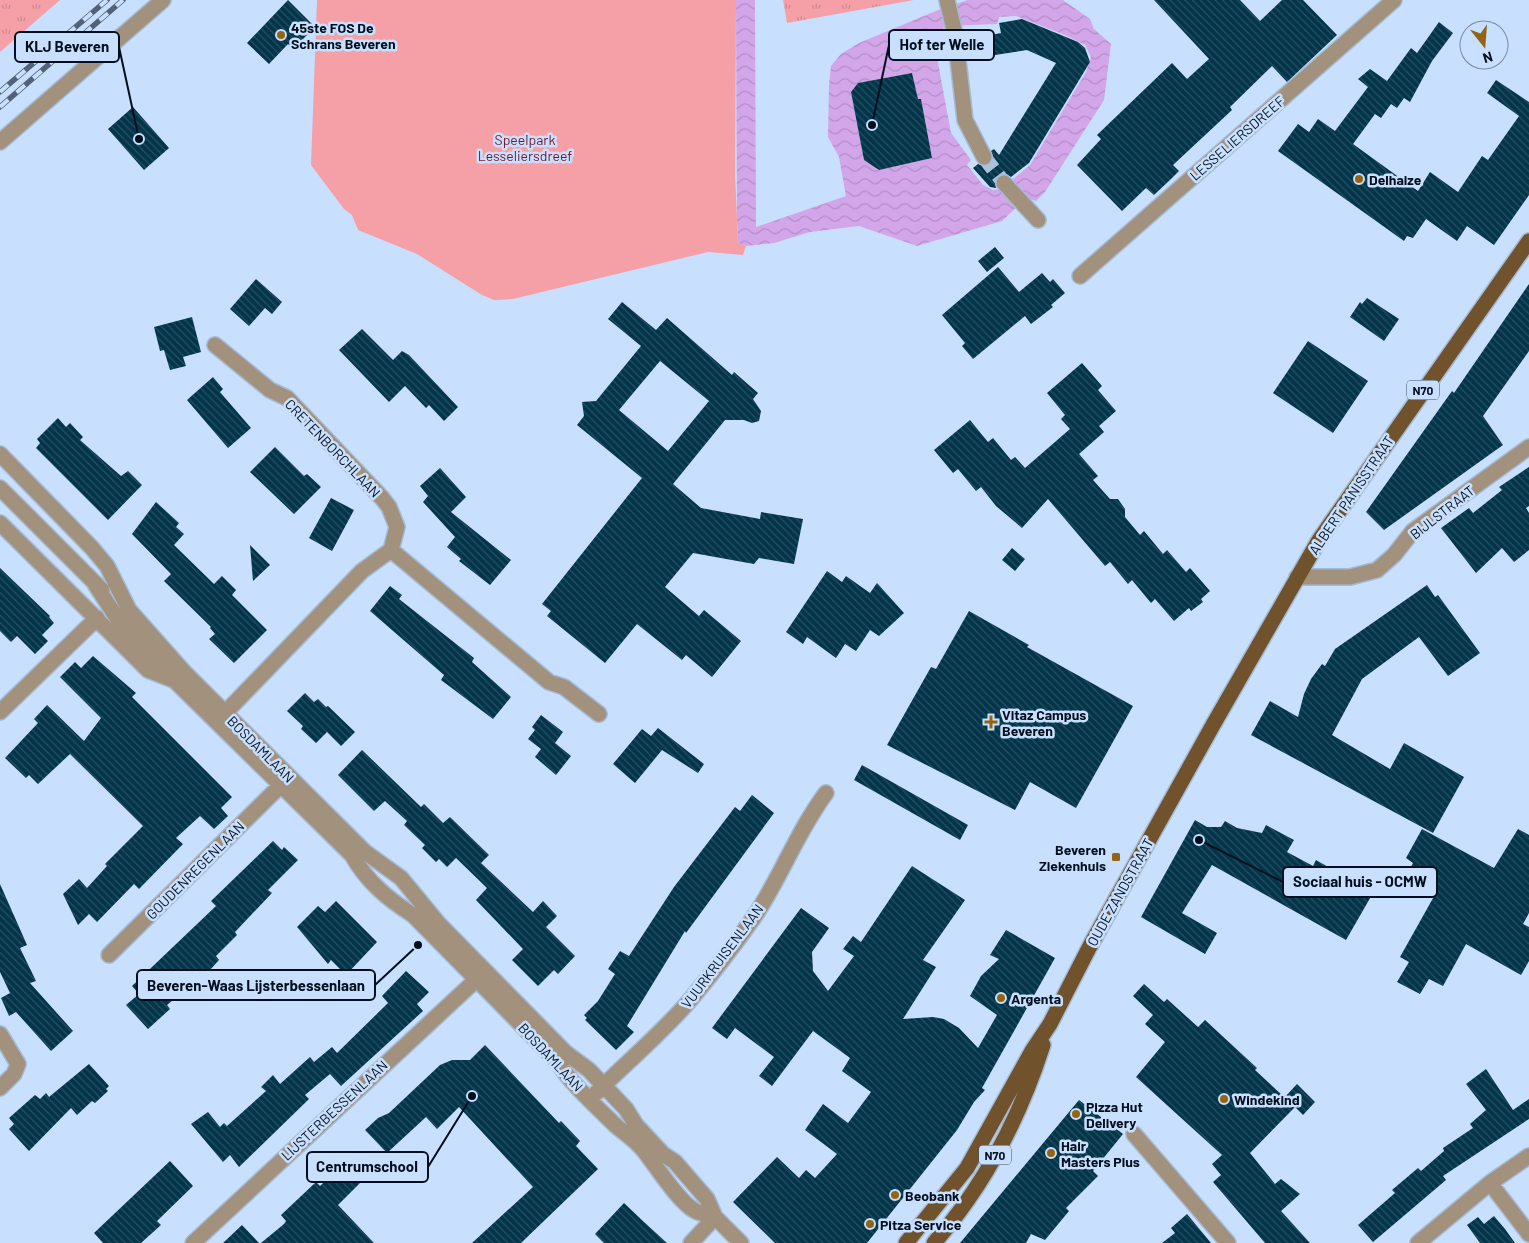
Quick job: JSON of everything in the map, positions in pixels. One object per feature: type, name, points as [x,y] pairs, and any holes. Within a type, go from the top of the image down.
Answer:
[{"type":"main road","name":"ALBERT PANISSTRAAT","points":[[1193,761],[1323,534],[1529,241]]},
{"type":"main road","name":"OUDE ZANDSTRAAT","points":[[906,1243],[967,1168],[1032,1052],[1050,1024],[1090,946],[1193,761]]},
{"type":"main road","name":"OUDE ZANDSTRAAT","points":[[934,1243],[960,1213],[986,1174],[1033,1078],[1050,1024]]},
{"type":"street","points":[[0,142],[162,0]]},
{"type":"street","name":"LESSELIERSDREEF","points":[[1080,276],[1394,0]]},
{"type":"street","points":[[948,3],[955,34],[965,120],[984,157]]},
{"type":"street","points":[[1005,184],[1038,220]]},
{"type":"street","name":"CRETENBORCHLAAN","points":[[215,345],[270,390],[287,398],[382,498],[389,507],[397,527],[391,550]]},
{"type":"street","name":"BIJLSTRAAT","points":[[1297,577],[1350,578],[1377,570],[1394,556],[1413,531],[1529,447]]},
{"type":"street","name":"BOSDAMLAAN","points":[[0,454],[92,548],[107,566],[129,610]]},
{"type":"street","name":"BOSDAMLAAN","points":[[0,488],[95,584],[129,610],[184,672],[365,852],[401,878],[438,923],[566,1053],[585,1066],[626,1110],[636,1125],[664,1154],[675,1162],[707,1199],[715,1218],[741,1243]]},
{"type":"street","name":"BOSDAMLAAN","points":[[0,523],[148,670],[163,678],[173,679]]},
{"type":"street","points":[[225,713],[362,571],[391,550],[549,682],[564,687],[599,714]]},
{"type":"street","name":"BOSDAMLAAN","points":[[95,584],[117,618],[173,679],[352,855],[371,882],[385,895],[413,915],[477,979],[558,1062],[563,1071],[616,1125],[628,1133],[644,1150],[661,1175],[693,1210],[715,1218]]},
{"type":"street","points":[[0,712],[97,618]]},
{"type":"street","name":"GOUDENREGENLAAN","points":[[109,955],[281,785]]},
{"type":"street","name":"VUURKRUISENLAAN","points":[[591,1099],[692,999],[753,918],[775,884],[792,848],[826,793]]},
{"type":"street","points":[[385,895],[401,878]]},
{"type":"street","name":"LIJSTERBESSENLAAN","points":[[193,1243],[477,979]]},
{"type":"street","points":[[0,1034],[18,1064],[14,1074],[0,1088]]},
{"type":"street","points":[[1134,1134],[1228,1243]]},
{"type":"street","points":[[1418,1243],[1490,1182],[1529,1156]]},
{"type":"street","points":[[1490,1182],[1529,1234]]},
{"type":"street","points":[[691,1243],[715,1218]]},
{"type":"green space","points":[[0,0],[60,0],[0,52]]},
{"type":"green space","name":"Speelpark Lesseliersdreef","points":[[317,0],[736,0],[735,173],[738,243],[746,246],[743,255],[708,252],[513,299],[494,300],[482,295],[417,254],[358,230],[352,215],[344,209],[311,165]]},
{"type":"green space","points":[[783,0],[914,0],[787,23]]},
{"type":"water","points":[[736,0],[755,0],[756,227],[846,196],[839,157],[828,137],[829,85],[831,66],[841,54],[859,43],[943,8],[968,0],[1063,0],[1090,19],[1094,29],[1111,44],[1104,100],[1045,192],[1036,201],[1026,198],[1002,221],[917,246],[859,226],[810,232],[774,243],[746,246],[738,243]],"holes":[[[1016,16],[1085,45],[1091,57],[1086,72],[1030,165],[1001,189],[993,190],[983,185],[967,165],[971,160],[951,133],[934,41],[947,36],[943,28],[947,26],[997,24],[999,17]],[[912,73],[918,99],[921,99],[932,158],[877,170],[876,163],[864,160],[851,92],[858,83]]]},
{"type":"building","name":"45ste FOS De Schrans Beveren","points":[[288,0],[315,27],[293,49],[288,44],[269,64],[247,43]]},
{"type":"building","points":[[1154,0],[1240,0],[1260,21],[1282,0],[1303,0],[1337,35],[1287,82],[1272,66],[1230,107],[1232,110],[1173,165],[1179,171],[1171,179],[1154,195],[1146,188],[1122,211],[1077,165],[1101,139],[1097,135],[1172,63],[1187,79],[1209,59]]},
{"type":"building","points":[[1022,19],[1078,42],[1085,48],[1090,62],[1029,163],[1011,177],[1006,174],[998,176],[995,181],[996,188],[990,187],[973,168],[978,164],[984,166],[992,162],[991,151],[994,149],[999,155],[1056,63],[1027,50],[969,59],[966,40],[1001,33],[999,23]]},
{"type":"building","points":[[1439,22],[1453,33],[1432,61],[1410,102],[1404,98],[1397,108],[1391,104],[1381,118],[1375,114],[1353,144],[1418,191],[1430,172],[1458,192],[1482,156],[1488,160],[1519,116],[1487,93],[1496,80],[1529,102],[1529,195],[1494,245],[1467,226],[1457,241],[1426,219],[1413,238],[1407,236],[1404,241],[1278,151],[1298,124],[1309,132],[1318,119],[1335,131],[1368,87],[1358,79],[1370,69],[1387,81],[1411,48],[1417,53]]},
{"type":"building","points":[[912,73],[918,99],[921,99],[932,158],[879,170],[864,160],[851,92],[858,83]]},
{"type":"building","points":[[133,107],[169,148],[144,170],[108,129]]},
{"type":"building","points":[[995,247],[1004,258],[987,272],[978,261]]},
{"type":"building","points":[[998,267],[1019,292],[1042,273],[1050,282],[1053,279],[1065,293],[1051,305],[1053,307],[1031,324],[1025,316],[973,359],[962,346],[965,343],[942,315]]},
{"type":"building","points":[[256,279],[282,302],[272,314],[265,308],[249,326],[230,309]]},
{"type":"building","points":[[1529,284],[1529,351],[1483,416],[1503,445],[1384,530],[1366,512],[1452,391],[1454,393]]},
{"type":"building","points":[[1367,298],[1399,319],[1384,341],[1350,317],[1360,302],[1362,304]]},
{"type":"building","points":[[622,302],[656,330],[667,318],[732,375],[734,372],[758,393],[753,399],[761,411],[759,421],[752,423],[744,420],[725,420],[673,484],[701,508],[760,519],[761,512],[803,519],[794,564],[759,558],[754,564],[693,553],[665,587],[699,616],[704,610],[741,641],[712,677],[686,655],[682,660],[637,624],[605,663],[547,616],[551,611],[542,604],[642,478],[577,425],[584,416],[582,402],[596,401],[641,346],[608,319]],"holes":[[[660,361],[709,401],[668,451],[619,410]]]},
{"type":"building","points":[[192,317],[201,352],[183,357],[186,366],[170,370],[164,350],[160,351],[154,327]]},
{"type":"building","points":[[362,329],[393,360],[402,351],[409,355],[458,407],[444,421],[429,405],[426,408],[405,386],[389,402],[339,350]]},
{"type":"building","points":[[1308,341],[1368,381],[1333,433],[1273,393]]},
{"type":"building","points":[[1082,363],[1102,386],[1098,390],[1116,411],[1099,426],[1104,432],[1079,454],[1098,476],[1093,480],[1110,499],[1118,499],[1125,509],[1125,517],[1140,535],[1144,531],[1163,554],[1167,550],[1186,572],[1190,568],[1210,591],[1201,599],[1203,602],[1191,611],[1189,608],[1174,621],[1155,599],[1151,603],[1132,580],[1128,584],[1110,562],[1105,566],[1048,499],[1022,528],[996,506],[981,487],[976,491],[958,469],[953,473],[934,450],[970,420],[988,442],[993,438],[1011,460],[1015,457],[1025,468],[1070,429],[1061,419],[1065,415],[1047,393]]},
{"type":"building","points":[[213,377],[223,389],[220,392],[251,428],[228,448],[187,400]]},
{"type":"building","points":[[58,418],[66,427],[70,423],[83,437],[80,440],[121,476],[128,471],[142,485],[108,520],[36,448],[40,443],[37,439]]},
{"type":"building","points":[[275,447],[304,476],[307,474],[321,487],[294,514],[250,472]]},
{"type":"building","points":[[1529,467],[1529,506],[1526,508],[1529,513],[1529,550],[1514,562],[1502,548],[1476,573],[1441,528],[1469,508],[1473,513],[1502,490],[1499,487]]},
{"type":"building","points":[[440,468],[466,497],[451,512],[511,560],[490,585],[459,561],[461,559],[447,547],[455,537],[423,502],[428,496],[420,486]]},
{"type":"building","points":[[331,498],[354,510],[332,551],[309,538]]},
{"type":"building","points":[[156,502],[179,523],[176,527],[184,534],[174,545],[214,584],[222,576],[236,590],[232,595],[267,630],[234,663],[209,639],[215,634],[211,627],[164,581],[171,574],[132,534]]},
{"type":"building","points":[[250,545],[270,565],[253,581]]},
{"type":"building","points":[[1012,548],[1025,559],[1015,571],[1002,560]]},
{"type":"building","points":[[0,568],[50,616],[54,623],[42,635],[48,641],[35,654],[17,636],[11,642],[0,631]]},
{"type":"building","points":[[827,571],[842,582],[846,576],[870,593],[877,583],[904,613],[879,636],[870,630],[856,651],[845,644],[836,658],[807,637],[803,644],[786,632]]},
{"type":"building","points":[[1427,585],[1435,597],[1438,595],[1480,653],[1448,676],[1419,637],[1362,679],[1332,735],[1390,769],[1404,743],[1464,777],[1433,833],[1251,735],[1270,701],[1298,717],[1304,694],[1311,679],[1322,664],[1325,666],[1335,649]]},
{"type":"building","points":[[390,586],[402,595],[399,599],[474,658],[472,662],[511,697],[493,719],[441,680],[444,675],[370,611]]},
{"type":"building","points":[[969,611],[1029,645],[1027,647],[1133,706],[1076,808],[1030,782],[1015,810],[887,745],[931,667],[936,669]]},
{"type":"building","points":[[93,656],[136,693],[132,697],[232,797],[221,808],[228,816],[214,829],[200,816],[176,838],[183,844],[139,889],[134,884],[97,922],[89,914],[78,925],[63,894],[79,879],[87,888],[107,866],[105,864],[143,826],[70,754],[38,784],[29,775],[26,778],[5,758],[38,723],[34,719],[47,705],[84,741],[101,718],[60,677],[75,662],[81,668]]},
{"type":"building","points":[[305,693],[314,702],[318,699],[326,707],[328,706],[355,732],[341,746],[327,732],[316,743],[301,729],[303,726],[287,711]]},
{"type":"building","points":[[541,715],[563,732],[555,743],[571,756],[556,775],[535,757],[541,749],[528,739],[535,730],[532,727]]},
{"type":"building","points":[[658,728],[704,764],[698,773],[662,750],[635,783],[613,764],[642,729],[651,736]]},
{"type":"building","points":[[362,750],[421,807],[424,804],[443,823],[450,817],[489,855],[481,863],[533,912],[543,901],[557,916],[546,927],[575,956],[558,974],[554,970],[538,986],[512,960],[523,949],[476,900],[487,888],[456,858],[447,867],[439,859],[436,862],[422,848],[425,845],[404,825],[407,821],[385,801],[374,811],[338,775]]},
{"type":"building","points":[[862,765],[968,825],[960,840],[854,780]]},
{"type":"building","points":[[752,795],[774,813],[686,933],[685,931],[627,1026],[634,1032],[616,1050],[585,1020],[587,1018],[584,1015],[598,1001],[615,974],[608,969],[620,951],[629,956],[674,887],[735,807],[740,811]]},
{"type":"building","points":[[1195,820],[1207,827],[1221,827],[1225,821],[1237,828],[1262,833],[1266,825],[1294,840],[1287,852],[1313,866],[1316,860],[1373,893],[1346,940],[1212,865],[1182,913],[1217,933],[1205,954],[1141,917]]},
{"type":"building","points":[[1422,829],[1494,868],[1518,829],[1529,835],[1529,913],[1523,924],[1529,927],[1529,961],[1521,975],[1466,944],[1443,986],[1429,979],[1420,994],[1397,982],[1409,962],[1400,957],[1437,891],[1407,874],[1413,863],[1406,858]]},
{"type":"building","points":[[273,841],[282,850],[284,847],[298,860],[268,890],[272,893],[235,932],[237,935],[216,956],[219,960],[210,970],[213,973],[199,987],[195,982],[167,1005],[170,1009],[148,1029],[126,1005],[139,994],[132,986],[216,906],[211,901]]},
{"type":"building","points":[[912,866],[965,900],[923,960],[936,967],[903,1019],[933,1017],[944,1019],[959,1028],[978,1048],[997,1015],[970,996],[981,976],[999,959],[990,955],[1006,930],[1055,958],[982,1088],[985,1090],[974,1102],[957,1130],[867,1243],[775,1243],[733,1202],[777,1157],[799,1178],[806,1170],[815,1178],[837,1154],[805,1130],[823,1104],[848,1123],[871,1092],[842,1071],[850,1058],[813,1031],[772,1086],[759,1076],[774,1057],[735,1028],[727,1039],[712,1028],[801,908],[829,928],[812,952],[813,971],[828,991],[854,956],[843,949],[853,936],[861,942]]},
{"type":"building","points":[[0,884],[27,945],[20,948],[36,981],[30,983],[73,1031],[51,1051],[16,1012],[9,1016],[1,998],[10,993],[0,972]]},
{"type":"building","points":[[336,901],[377,942],[346,975],[331,960],[328,964],[297,927],[318,906],[325,912]]},
{"type":"building","points":[[406,971],[429,992],[417,1004],[423,1011],[341,1086],[330,1074],[305,1095],[309,1099],[239,1167],[230,1155],[223,1162],[191,1124],[208,1112],[220,1127],[224,1123],[227,1126],[266,1091],[261,1087],[273,1075],[280,1084],[310,1057],[314,1062],[332,1047],[337,1053],[388,1003],[382,996]]},
{"type":"building","points":[[1144,984],[1164,1002],[1167,999],[1198,1027],[1205,1020],[1257,1068],[1255,1070],[1295,1107],[1250,1153],[1275,1184],[1281,1179],[1300,1194],[1281,1211],[1310,1243],[1265,1243],[1213,1182],[1221,1175],[1212,1164],[1222,1155],[1136,1077],[1165,1042],[1145,1024],[1153,1015],[1133,996]]},
{"type":"building","points":[[485,1045],[559,1123],[561,1121],[580,1141],[576,1146],[598,1169],[521,1243],[472,1243],[533,1187],[459,1107],[437,1129],[426,1117],[387,1153],[365,1130],[378,1118],[389,1113],[440,1065],[452,1060],[470,1060]]},
{"type":"building","points":[[89,1064],[109,1086],[106,1089],[108,1091],[95,1103],[92,1101],[77,1115],[71,1108],[29,1151],[9,1129],[14,1124],[9,1118],[35,1095],[40,1099],[46,1093],[49,1097]]},
{"type":"building","points":[[1486,1069],[1513,1110],[1529,1099],[1529,1119],[1443,1176],[1446,1180],[1373,1242],[1358,1225],[1395,1193],[1392,1190],[1418,1168],[1421,1171],[1444,1151],[1443,1148],[1473,1128],[1470,1124],[1486,1110],[1466,1084]]},
{"type":"building","points":[[1297,1084],[1315,1102],[1303,1115],[1285,1097]]},
{"type":"building","points":[[1079,1100],[1123,1134],[1093,1171],[1098,1176],[1066,1208],[1069,1211],[1045,1240],[1031,1234],[1026,1243],[960,1243]]},
{"type":"building","points":[[350,1157],[368,1175],[338,1205],[374,1243],[261,1243],[284,1224],[286,1221],[281,1215],[316,1182],[320,1186]]},
{"type":"building","points":[[170,1161],[193,1186],[157,1221],[161,1225],[141,1243],[103,1243],[94,1233]]},
{"type":"building","points":[[624,1203],[667,1243],[604,1243],[595,1234]]},
{"type":"building","points":[[1187,1214],[1211,1243],[1162,1243],[1175,1233],[1171,1228]]},
{"type":"building","points":[[1494,1216],[1515,1243],[1480,1243],[1467,1225],[1478,1217],[1484,1224]]},
{"type":"building","points":[[242,1225],[259,1243],[223,1243]]},
{"type":"tunnel","points":[[984,157],[1004,183]]},
{"type":"railway","points":[[0,92],[107,0]]},
{"type":"railway","points":[[0,107],[123,0]]},
{"type":"place","name":"45ste FOS De Schrans Beveren","points":[[281,35]]},
{"type":"place","name":"Hof ter Welle","points":[[872,125]]},
{"type":"place","name":"KLJ Beveren","points":[[139,139]]},
{"type":"place","name":"Delhaize","points":[[1359,179]]},
{"type":"place","name":"Vitaz Campus Beveren","points":[[991,722]]},
{"type":"place","name":"Sociaal huis - OCMW","points":[[1199,840]]},
{"type":"place","name":"Beveren Ziekenhuis","points":[[1116,857]]},
{"type":"place","name":"Beveren-Waas Lijsterbessenlaan","points":[[418,945]]},
{"type":"place","name":"Argenta","points":[[1001,998]]},
{"type":"place","name":"Centrumschool","points":[[472,1096]]},
{"type":"place","name":"Windekind","points":[[1224,1099]]},
{"type":"place","name":"Pizza Hut Delivery","points":[[1076,1114]]},
{"type":"place","name":"Hair Masters Plus","points":[[1051,1153]]},
{"type":"place","name":"Beobank","points":[[895,1195]]},
{"type":"place","name":"Pitza Service","points":[[870,1224]]}]
